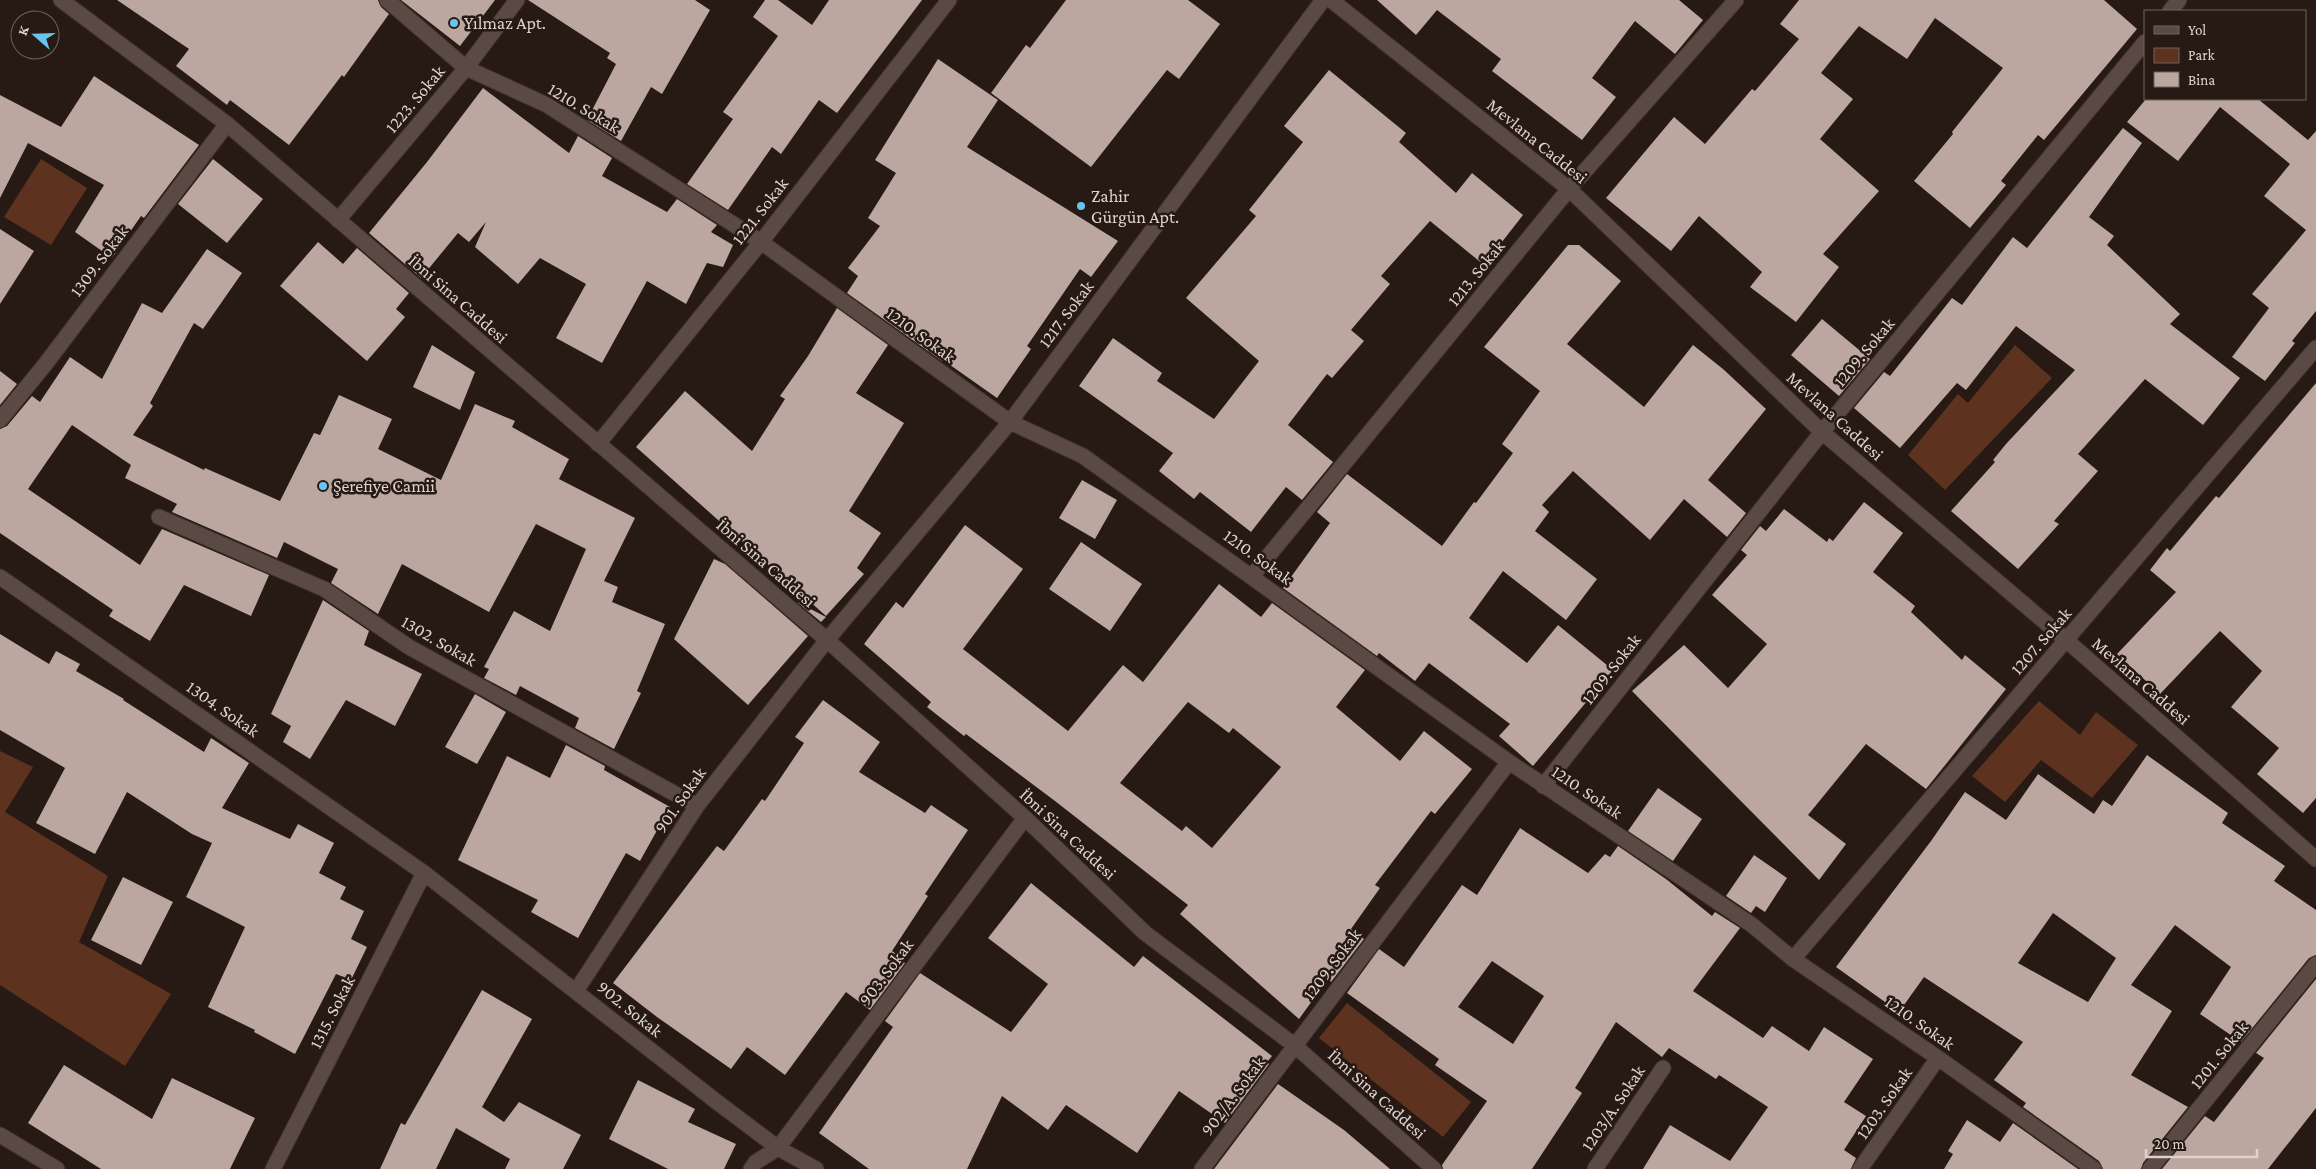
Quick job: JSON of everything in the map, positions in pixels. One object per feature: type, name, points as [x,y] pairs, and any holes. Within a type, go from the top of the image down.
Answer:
[{"type":"street","name":"İbni Sina Caddesi","points":[[61,0],[227,124],[827,640],[1024,818],[1145,933],[1294,1045],[1434,1169]]},
{"type":"street","name":"1210. Sokak","points":[[387,0],[466,68],[547,105],[761,242],[1010,422],[1083,456],[1543,786],[1752,925],[1793,959],[1938,1058],[2094,1169]]},
{"type":"street","name":"1223. Sokak","points":[[338,220],[466,68],[517,0]]},
{"type":"street","name":"1221. Sokak","points":[[598,444],[761,242],[950,0]]},
{"type":"street","name":"1217. Sokak","points":[[827,640],[1010,422],[1323,0]]},
{"type":"street","name":"Mevlana Caddesi","points":[[1331,0],[1569,189],[1822,432],[2066,640],[2316,859]]},
{"type":"street","name":"1213. Sokak","points":[[1252,576],[1569,189],[1736,0]]},
{"type":"street","points":[[2171,10],[2179,0]]},
{"type":"street","name":"1209. Sokak","points":[[1543,786],[1822,432],[2144,43]]},
{"type":"street","name":"1309. Sokak","points":[[0,420],[47,362],[227,124]]},
{"type":"street","name":"1207. Sokak","points":[[1793,959],[2316,348]]},
{"type":"street","name":"1302. Sokak","points":[[159,517],[324,589],[408,647],[697,806]]},
{"type":"street","name":"1304. Sokak","points":[[0,577],[424,873]]},
{"type":"street","name":"901. Sokak","points":[[576,991],[697,806],[827,640]]},
{"type":"street","name":"1209. Sokak","points":[[1294,1045],[1509,762]]},
{"type":"street","name":"903. Sokak","points":[[778,1148],[1024,818]]},
{"type":"street","name":"902. Sokak","points":[[424,873],[717,1102],[778,1148],[816,1169]]},
{"type":"street","name":"1315. Sokak","points":[[273,1169],[424,873]]},
{"type":"street","name":"1201. Sokak","points":[[2150,1169],[2316,964]]},
{"type":"street","name":"902/A. Sokak","points":[[1202,1169],[1294,1045]]},
{"type":"street","name":"1203. Sokak","points":[[1860,1169],[1938,1058]]},
{"type":"street","name":"1203/A. Sokak","points":[[1595,1169],[1663,1068]]},
{"type":"street","points":[[0,1135],[57,1169]]},
{"type":"street","points":[[752,1169],[756,1162],[778,1148]]},
{"type":"green space","points":[[41,159],[87,188],[51,245],[4,217]]},
{"type":"green space","points":[[2015,345],[2052,378],[1945,490],[1908,455],[1958,394],[1968,403]]},
{"type":"green space","points":[[2039,701],[2080,735],[2096,712],[2138,745],[2092,798],[2041,760],[2005,802],[1972,776]]},
{"type":"green space","points":[[0,751],[33,767],[5,812],[108,876],[79,942],[171,994],[125,1066],[0,985]]},
{"type":"green space","points":[[1347,1003],[1471,1102],[1443,1137],[1319,1038]]},
{"type":"building","points":[[117,0],[378,0],[381,7],[389,14],[344,77],[342,75],[289,145],[230,100],[227,105],[176,66],[189,49]]},
{"type":"building","name":"Yılmaz Apt.","points":[[401,0],[495,0],[460,46]]},
{"type":"building","points":[[528,0],[695,0],[710,10],[662,94],[651,87],[621,141],[587,120],[616,64],[607,58],[610,53]]},
{"type":"building","points":[[765,0],[778,0],[812,25],[829,0],[922,0],[837,113],[819,100],[781,154],[772,147],[728,210],[687,184],[733,119],[723,112],[778,36],[753,17]]},
{"type":"building","points":[[1066,0],[1188,0],[1220,24],[1179,79],[1167,70],[1091,167],[991,93],[1026,45],[1030,48]]},
{"type":"building","points":[[1377,0],[1679,0],[1703,20],[1675,54],[1635,21],[1592,78],[1616,97],[1582,140],[1492,71],[1501,59],[1437,10],[1416,35]]},
{"type":"building","points":[[1799,0],[2104,0],[2137,29],[2044,140],[2038,135],[2001,181],[2006,185],[1970,228],[1914,181],[1953,134],[1952,132],[2003,68],[1935,18],[1907,59],[1859,26],[1821,73],[1853,99],[1820,139],[1879,191],[1823,254],[1839,267],[1796,322],[1750,287],[1762,272],[1699,216],[1671,251],[1606,198],[1674,117],[1705,144],[1752,89],[1755,91],[1799,39],[1780,24]]},
{"type":"building","points":[[938,59],[998,100],[967,147],[1118,241],[1091,277],[1080,269],[1027,346],[1031,349],[997,398],[847,293],[858,276],[848,268],[880,226],[868,218],[896,173],[875,160]]},
{"type":"building","points":[[1329,70],[1406,133],[1399,142],[1456,193],[1472,173],[1523,215],[1484,265],[1430,221],[1381,276],[1390,284],[1351,330],[1364,341],[1332,378],[1327,374],[1288,425],[1333,462],[1302,500],[1286,487],[1251,532],[1200,492],[1194,499],[1159,471],[1173,453],[1079,386],[1113,338],[1162,373],[1157,381],[1214,419],[1259,361],[1186,298],[1256,216],[1249,210],[1303,142],[1284,126]]},
{"type":"building","points":[[94,76],[199,145],[144,218],[141,216],[112,258],[75,232],[104,185],[28,143],[0,198],[0,95],[61,127]]},
{"type":"building","points":[[483,88],[569,153],[578,136],[612,158],[602,176],[667,212],[677,199],[717,225],[711,232],[733,245],[723,267],[707,263],[686,304],[647,281],[602,363],[556,338],[586,284],[540,258],[518,284],[475,247],[486,222],[469,242],[458,233],[421,278],[369,233],[427,162]]},
{"type":"building","points":[[2145,100],[2259,100],[2308,140],[2316,131],[2316,311],[2292,341],[2295,343],[2265,381],[2232,357],[2269,308],[2252,294],[2306,230],[2264,196],[2290,164],[2220,107],[2178,161],[2127,122]]},
{"type":"building","points":[[2123,128],[2142,143],[2089,217],[2114,236],[2107,245],[2180,314],[2170,324],[2240,378],[2203,425],[2145,379],[2078,454],[2098,471],[2054,521],[2059,524],[2018,569],[1951,511],[1995,462],[1993,460],[2006,444],[2075,370],[2016,326],[1966,390],[1957,383],[1900,448],[1854,408],[1884,372],[1890,376],[1952,298],[1962,305],[2013,237],[2027,248]]},
{"type":"building","points":[[213,159],[263,199],[227,243],[178,204]]},
{"type":"building","points":[[0,229],[34,251],[0,304]]},
{"type":"building","points":[[318,242],[343,264],[357,248],[409,293],[396,309],[405,317],[367,361],[280,286]]},
{"type":"building","points":[[1568,245],[1579,245],[1621,281],[1567,344],[1644,407],[1693,345],[1723,369],[1766,409],[1708,480],[1746,513],[1727,537],[1684,499],[1650,540],[1573,471],[1542,505],[1549,512],[1535,531],[1597,579],[1566,620],[1503,571],[1469,618],[1527,663],[1558,625],[1613,670],[1533,766],[1499,736],[1510,724],[1429,663],[1415,681],[1379,653],[1377,656],[1283,588],[1330,523],[1317,512],[1347,474],[1442,546],[1513,453],[1502,444],[1540,391],[1484,347]]},
{"type":"building","points":[[207,249],[242,273],[203,329],[194,323],[150,403],[153,406],[133,435],[204,470],[205,468],[280,501],[314,433],[320,435],[339,395],[392,419],[378,449],[441,480],[475,404],[515,421],[512,427],[569,459],[559,479],[635,518],[604,581],[618,587],[612,602],[665,624],[637,691],[641,693],[614,749],[575,728],[579,718],[520,686],[516,695],[484,678],[489,669],[484,667],[514,611],[550,631],[586,549],[536,524],[489,612],[402,564],[378,614],[331,583],[338,569],[284,542],[277,558],[172,512],[177,504],[125,478],[131,465],[72,425],[28,489],[140,565],[162,529],[269,575],[251,616],[184,585],[150,641],[109,616],[113,610],[0,533],[0,429],[7,426],[32,396],[40,402],[70,357],[102,379],[142,303],[162,313]]},
{"type":"building","points":[[837,308],[888,345],[856,393],[904,423],[849,511],[881,533],[857,568],[864,574],[826,616],[636,447],[685,391],[752,451],[785,399],[780,396],[808,356]]},
{"type":"building","points":[[1822,319],[1870,359],[1839,396],[1791,355]]},
{"type":"building","points":[[432,345],[475,372],[460,410],[413,387]]},
{"type":"building","points":[[0,371],[17,384],[0,405]]},
{"type":"building","points":[[2316,383],[2316,798],[2303,813],[2257,774],[2279,748],[2231,707],[2262,671],[2220,631],[2160,694],[2117,654],[2176,592],[2150,570],[2167,548],[2170,551],[2216,496],[2219,498]]},
{"type":"building","points":[[1082,480],[1117,500],[1095,539],[1059,518]]},
{"type":"building","points":[[1864,502],[1903,533],[1873,572],[1915,606],[1911,612],[1962,660],[1965,655],[2006,689],[1926,789],[1866,744],[1808,815],[1846,844],[1819,880],[1632,691],[1684,645],[1728,688],[1767,644],[1712,595],[1747,555],[1741,550],[1760,526],[1766,531],[1784,509],[1827,542],[1829,538],[1833,541]]},
{"type":"building","points":[[965,525],[1023,569],[963,649],[1068,731],[1123,665],[1143,682],[1219,584],[1261,617],[1272,603],[1365,670],[1336,707],[1400,761],[1424,731],[1472,769],[1435,814],[1431,811],[1375,885],[1380,888],[1351,929],[1364,939],[1331,982],[1328,979],[1299,1019],[1180,914],[1188,905],[1055,801],[927,707],[931,702],[864,644],[896,602],[903,608]],"holes":[[[1188,702],[1229,733],[1233,728],[1281,767],[1212,848],[1186,826],[1182,831],[1120,783]]]},
{"type":"building","points":[[1081,542],[1142,584],[1110,631],[1049,589]]},
{"type":"building","points":[[714,559],[725,564],[808,636],[748,705],[674,639]]},
{"type":"building","points":[[323,600],[369,631],[364,645],[422,674],[395,726],[346,700],[310,759],[283,742],[291,726],[271,714]]},
{"type":"building","points":[[797,602],[826,617],[821,622]]},
{"type":"building","points":[[0,634],[49,664],[56,651],[80,664],[76,671],[124,699],[204,752],[211,738],[249,763],[222,808],[290,839],[298,824],[334,843],[319,873],[346,887],[340,899],[364,911],[351,939],[367,947],[351,980],[336,974],[295,1054],[254,1032],[255,1030],[208,1007],[245,927],[186,897],[212,843],[192,834],[127,792],[95,854],[36,823],[65,768],[0,730]]},
{"type":"building","points":[[475,694],[506,712],[477,764],[445,747]]},
{"type":"building","points":[[823,700],[880,742],[859,772],[925,813],[931,805],[968,830],[925,894],[928,896],[892,951],[899,956],[897,959],[905,963],[870,1010],[846,992],[785,1075],[747,1047],[731,1069],[657,1017],[613,983],[717,846],[724,851],[762,799],[765,801],[804,743],[795,737]]},
{"type":"building","points":[[566,745],[605,766],[604,770],[670,807],[640,861],[626,853],[578,938],[531,912],[538,900],[458,860],[507,756],[550,778]]},
{"type":"building","points":[[2147,755],[2228,813],[2222,823],[2285,866],[2274,881],[2316,910],[2316,955],[2309,958],[2241,1042],[2200,1014],[2231,967],[2175,925],[2131,985],[2172,1011],[2131,1075],[2188,1107],[2143,1163],[2141,1169],[2103,1169],[2099,1161],[2023,1107],[2026,1103],[1994,1080],[2023,1042],[1924,977],[1899,1012],[1836,967],[1931,841],[1965,792],[2006,820],[2038,774],[2094,814],[2103,800],[2112,806]],"holes":[[[2053,913],[2116,958],[2088,1002],[2018,963]]]},
{"type":"building","points":[[1658,788],[1702,819],[1673,861],[1628,831]]},
{"type":"building","points":[[1520,828],[1588,873],[1605,854],[1610,857],[1618,846],[1666,879],[1712,916],[1715,912],[1740,928],[1693,991],[1763,1038],[1772,1026],[1809,1051],[1824,1027],[1873,1059],[1844,1102],[1866,1116],[1844,1150],[1856,1158],[1851,1169],[1643,1169],[1670,1125],[1730,1161],[1768,1107],[1719,1075],[1716,1079],[1669,1048],[1662,1057],[1616,1022],[1575,1088],[1582,1093],[1532,1169],[1443,1169],[1442,1165],[1487,1101],[1435,1065],[1439,1059],[1347,993],[1379,949],[1404,967],[1462,885],[1477,895]],"holes":[[[1492,961],[1544,996],[1513,1044],[1458,1007]]]},
{"type":"building","points":[[1754,855],[1787,878],[1765,912],[1756,906],[1751,913],[1726,896]]},
{"type":"building","points":[[123,877],[173,902],[141,965],[91,940]]},
{"type":"building","points":[[1031,883],[1134,967],[1143,956],[1272,1056],[1267,1062],[1269,1064],[1225,1123],[1179,1091],[1137,1153],[1066,1105],[1048,1130],[1002,1096],[967,1169],[869,1169],[819,1133],[893,1027],[885,1021],[920,973],[1011,1032],[1048,984],[988,938]]},
{"type":"building","points":[[2316,979],[2316,1108],[2268,1169],[2162,1169],[2205,1116],[2214,1122],[2264,1058],[2256,1053]]},
{"type":"building","points":[[482,990],[532,1019],[482,1107],[504,1122],[519,1102],[581,1135],[563,1169],[505,1169],[510,1159],[456,1128],[436,1169],[380,1169],[401,1123],[405,1125]]},
{"type":"building","points":[[64,1065],[152,1119],[172,1078],[255,1118],[230,1169],[101,1169],[28,1123]]},
{"type":"building","points":[[638,1080],[695,1109],[688,1122],[736,1144],[724,1169],[668,1169],[609,1139]]},
{"type":"building","points":[[1278,1084],[1344,1130],[1390,1169],[1214,1169]]},
{"type":"building","points":[[1967,1120],[2000,1142],[2013,1123],[2078,1169],[1944,1169],[1953,1154],[1948,1151]]},
{"type":"place","name":"Yılmaz Apt.","points":[[454,23]]},
{"type":"place","name":"Zahir Gürgün Apt.","points":[[1081,206]]},
{"type":"place","name":"Şerefiye Camii","points":[[323,486]]}]
